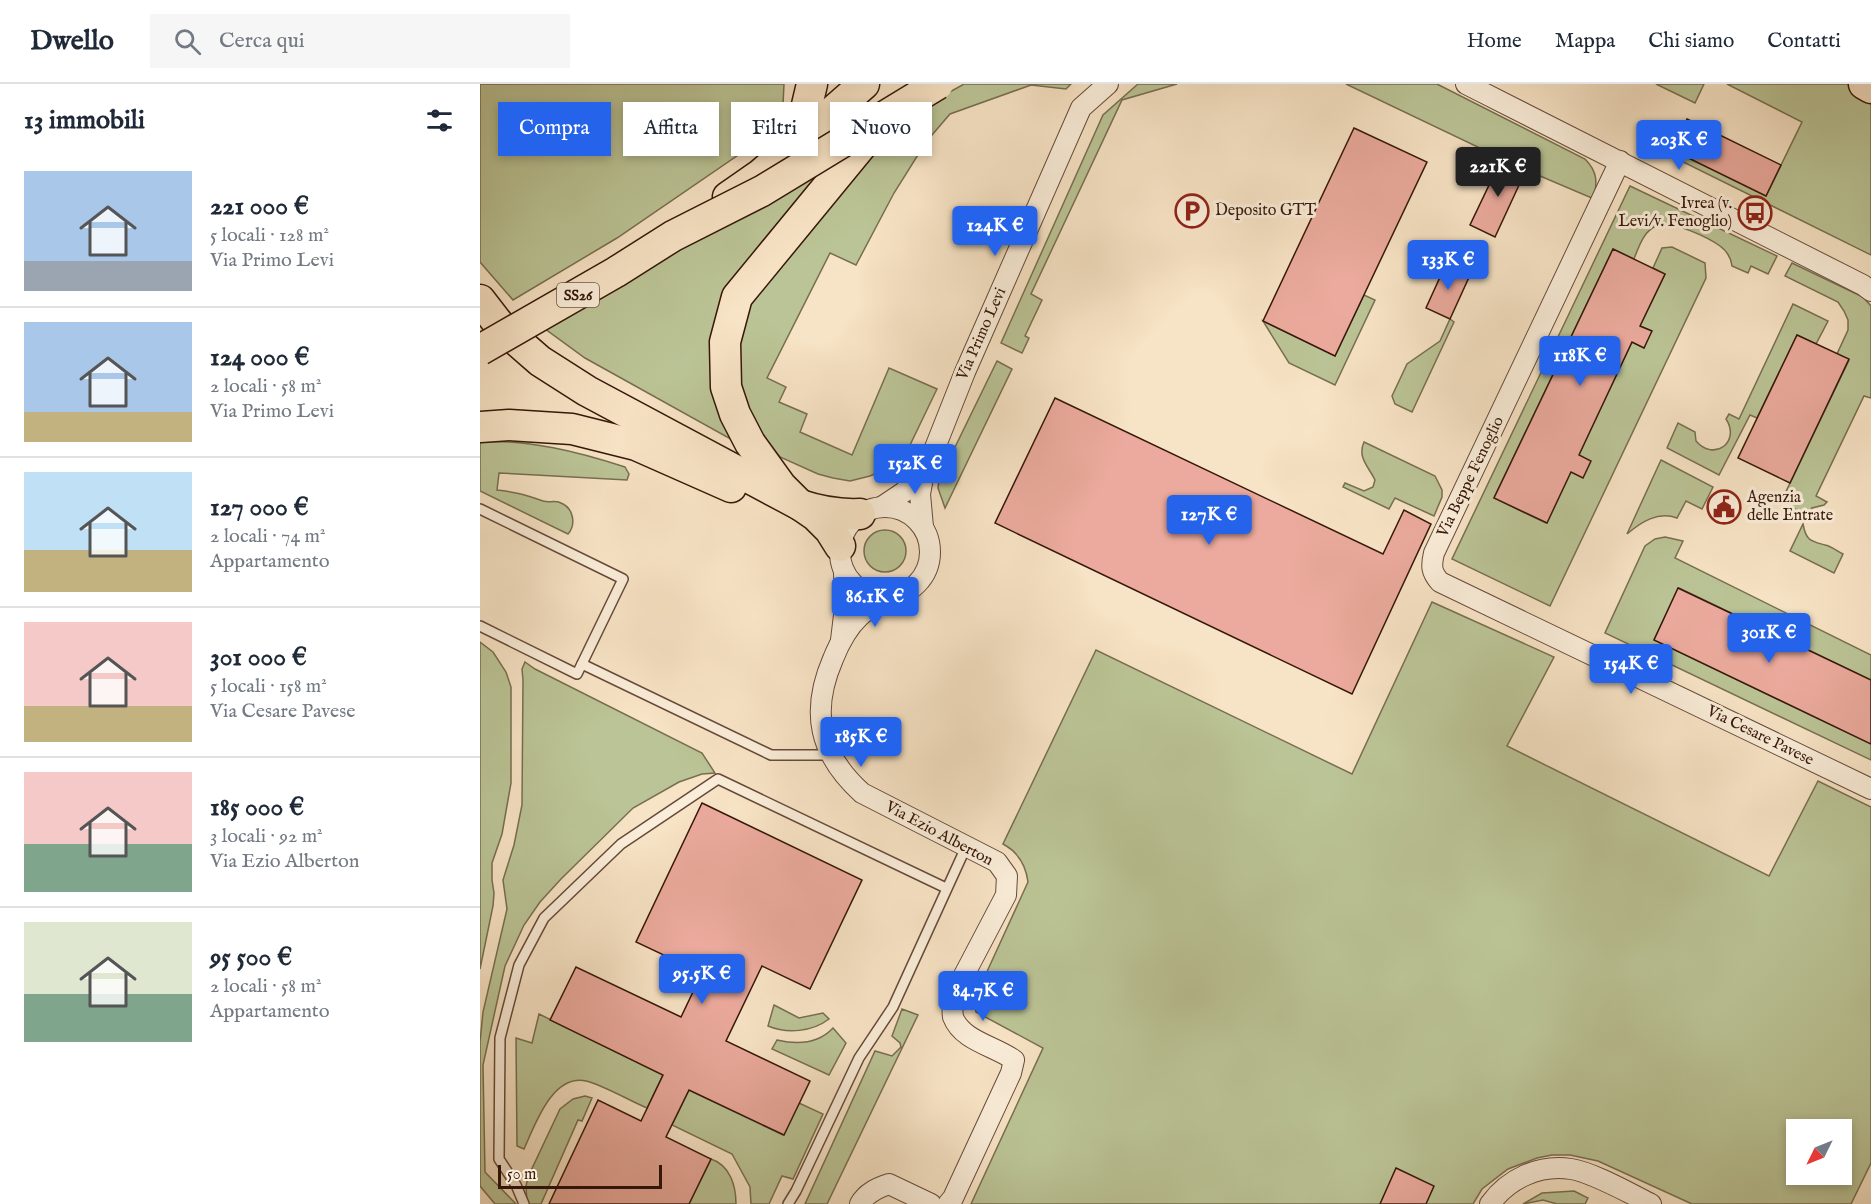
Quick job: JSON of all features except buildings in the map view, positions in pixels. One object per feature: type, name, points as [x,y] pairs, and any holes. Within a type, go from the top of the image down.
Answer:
[{"type":"main road","points":[[808,102],[812,84]]},
{"type":"main road","name":"SS26","points":[[818,125],[864,84]]},
{"type":"main road","points":[[800,505],[766,467],[735,414],[726,387],[725,342],[737,297],[913,84]]},
{"type":"main road","points":[[673,236],[762,191],[938,84]]},
{"type":"main road","points":[[1864,84],[1871,88]]},
{"type":"main road","name":"SS26","points":[[480,350],[597,284],[673,236],[761,174],[782,156]]},
{"type":"main road","points":[[480,300],[501,327],[540,361],[586,391],[800,505],[816,516],[830,530],[842,558]]},
{"type":"main road","points":[[480,427],[509,425],[572,429],[636,445],[716,482],[744,492],[800,505],[819,512],[840,515],[872,510]]},
{"type":"street","name":"Via Primo Levi","points":[[872,510],[904,492],[921,473],[1081,108],[1108,84]]},
{"type":"street","points":[[1466,84],[1871,291]]},
{"type":"street","name":"Via Beppe Fenoglio","points":[[1431,565],[1434,553],[1476,469],[1620,161]]},
{"type":"street","name":"Via Primo Levi","points":[[923,527],[920,494],[927,462]]},
{"type":"street","points":[[841,640],[845,607],[842,558],[844,533],[850,523],[872,510],[895,507],[906,511],[923,527],[929,541],[930,556],[926,571],[918,583],[906,592],[892,597],[869,594],[850,581],[842,558]]},
{"type":"street","name":"Via Cesare Pavese","points":[[1431,565],[1433,574],[1440,582],[1871,789]]},
{"type":"street","name":"Via Ezio Alberton","points":[[892,597],[861,615],[841,640],[825,678],[819,700],[823,739],[845,778],[862,793],[997,862],[1007,876],[1006,895],[952,998],[953,1017],[965,1034],[1003,1052],[1014,1060],[1011,1073],[953,1198],[948,1204]]},
{"type":"street","points":[[1490,1204],[1508,1184],[1527,1174],[1549,1168],[1572,1169],[1651,1204]]},
{"type":"street","points":[[860,1204],[875,1189],[889,1184],[931,1204]]},
{"type":"lane","points":[[480,508],[623,579],[577,675],[480,626]]},
{"type":"lane","points":[[582,664],[771,755],[831,755]]},
{"type":"lane","points":[[524,1204],[516,1185],[499,1159],[500,1038],[519,965],[544,918],[621,844],[718,779],[946,888]]},
{"type":"lane","points":[[788,1204],[859,1058],[893,1007],[966,847]]},
{"type":"green space","points":[[480,84],[784,84],[783,102],[731,102],[731,156],[737,156],[617,238],[513,300],[480,262]]},
{"type":"green space","points":[[964,84],[1071,84],[1066,89],[1031,85],[950,114],[932,135],[932,102]]},
{"type":"green space","points":[[1138,84],[1177,84],[1122,100],[1031,294],[1042,300],[1025,336],[1029,338],[1022,353],[1001,343],[1103,115]]},
{"type":"green space","points":[[1346,84],[1437,84],[1585,159],[1596,178],[1594,199],[1526,170]]},
{"type":"green space","points":[[1656,84],[1704,84],[1695,103]]},
{"type":"green space","points":[[1727,84],[1850,84],[1871,97],[1871,255],[1669,155],[1672,150],[1766,196],[1802,122]]},
{"type":"green space","points":[[832,156],[739,281],[736,442],[585,358],[537,323]]},
{"type":"green space","points":[[865,156],[917,156],[894,193],[856,265],[830,253],[767,378],[786,387],[779,402],[807,414],[800,432],[852,455],[889,368],[937,389],[902,457],[884,470],[850,481],[818,474],[780,457],[758,430],[741,394],[735,355],[748,304],[800,244]]},
{"type":"green space","points":[[1630,186],[1777,256],[1768,274],[1751,266],[1748,273],[1732,266],[1727,252],[1715,243],[1690,231],[1664,224],[1653,227],[1649,231],[1634,259],[1613,249],[1494,498],[1546,523],[1632,342],[1644,348],[1651,331],[1640,326],[1665,274],[1653,268],[1662,248],[1672,247],[1705,263],[1706,278],[1550,606],[1452,559]]},
{"type":"green space","points":[[1792,263],[1863,297],[1871,306],[1871,398],[1864,396],[1816,496],[1827,502],[1812,508],[1807,515],[1781,502],[1849,360],[1837,354],[1848,330],[1848,320],[1838,302],[1785,276]]},
{"type":"green space","points":[[1364,295],[1375,300],[1335,385],[1289,363],[1263,321],[1335,356]]},
{"type":"green space","points":[[1793,304],[1828,321],[1816,344],[1797,335],[1757,418],[1750,415],[1719,475],[1667,448],[1678,423],[1695,432],[1696,441],[1710,450],[1717,449],[1728,442],[1730,427],[1726,419],[1729,414],[1739,419]]},
{"type":"green space","points":[[1450,319],[1454,322],[1412,412],[1395,404],[1392,396],[1407,364],[1440,341]]},
{"type":"green space","points":[[997,361],[1012,369],[945,508],[938,488],[939,480]]},
{"type":"green space","points":[[480,442],[516,443],[553,448],[625,467],[629,474],[627,480],[499,473],[497,490],[565,505],[571,513],[573,522],[568,534],[480,491]]},
{"type":"green space","points":[[1364,442],[1435,476],[1442,490],[1442,497],[1434,516],[1395,498],[1389,509],[1343,487],[1345,483],[1364,491],[1373,487],[1375,480],[1362,453]]},
{"type":"green space","points":[[1661,460],[1713,487],[1702,509],[1686,501],[1677,518],[1663,516],[1650,519],[1627,534]]},
{"type":"green space","points":[[1803,524],[1810,539],[1830,546],[1843,554],[1834,573],[1790,551]]},
{"type":"green space","points":[[885,530],[900,536],[906,551],[900,566],[885,572],[870,566],[864,551],[870,536]]},
{"type":"green space","points":[[1665,537],[1683,541],[1675,558],[1871,655],[1871,680],[1679,588],[1654,640],[1871,744],[1871,760],[1605,633],[1645,546],[1655,539]]},
{"type":"green space","points":[[1432,602],[1554,657],[1507,746],[1769,876],[1818,781],[1871,807],[1871,1163],[1851,1204],[1692,1204],[1598,1161],[1570,1155],[1552,1155],[1508,1169],[1482,1189],[1473,1204],[971,1204],[1043,1048],[976,1012],[974,1000],[1028,882],[1020,860],[1003,844],[1096,650],[1352,774]]},
{"type":"green space","points":[[480,642],[493,652],[506,672],[511,687],[511,783],[502,834],[492,863],[493,906],[480,969]]},
{"type":"green space","points":[[525,662],[702,753],[715,773],[702,774],[679,782],[633,808],[561,879],[540,902],[524,925],[505,966],[483,1065],[485,1172],[516,1204],[495,1204],[480,1186],[480,1042],[483,1012],[507,909],[503,880],[514,845],[522,805],[522,669]]},
{"type":"green space","points":[[774,1005],[799,1018],[823,1013],[829,1019],[807,1029],[791,1031],[775,1029],[768,1026]]},
{"type":"green space","points":[[902,1009],[918,1015],[827,1204],[805,1204],[875,1051],[892,1056],[901,1047],[892,1036]]},
{"type":"green space","points":[[539,1014],[663,1075],[647,1108],[593,1083],[574,1081],[564,1085],[546,1103],[524,1149],[517,1146],[516,1038],[532,1043]]},
{"type":"green space","points":[[833,1028],[846,1043],[829,1075],[772,1049],[777,1040],[807,1042],[821,1037]]},
{"type":"green space","points":[[689,1090],[783,1135],[799,1103],[823,1114],[793,1179],[782,1176],[769,1204],[751,1204],[750,1187],[732,1154],[672,1125]]},
{"type":"green space","points":[[585,1096],[592,1098],[582,1121],[578,1120],[541,1204],[527,1204],[528,1177],[560,1109],[573,1099]]},
{"type":"green space","points":[[711,1159],[723,1166],[731,1177],[736,1204],[689,1204]]},
{"type":"green space","points":[[1574,1191],[1588,1198],[1585,1204],[1557,1204],[1543,1200],[1523,1204],[1542,1193]]},
{"type":"place","name":"Deposito GTT","points":[[1192,211]]},
{"type":"place","name":"Ivrea (v. Levi/v. Fenoglio)","points":[[1755,213]]},
{"type":"place","name":"Agenzia delle Entrate","points":[[1724,507]]}]
